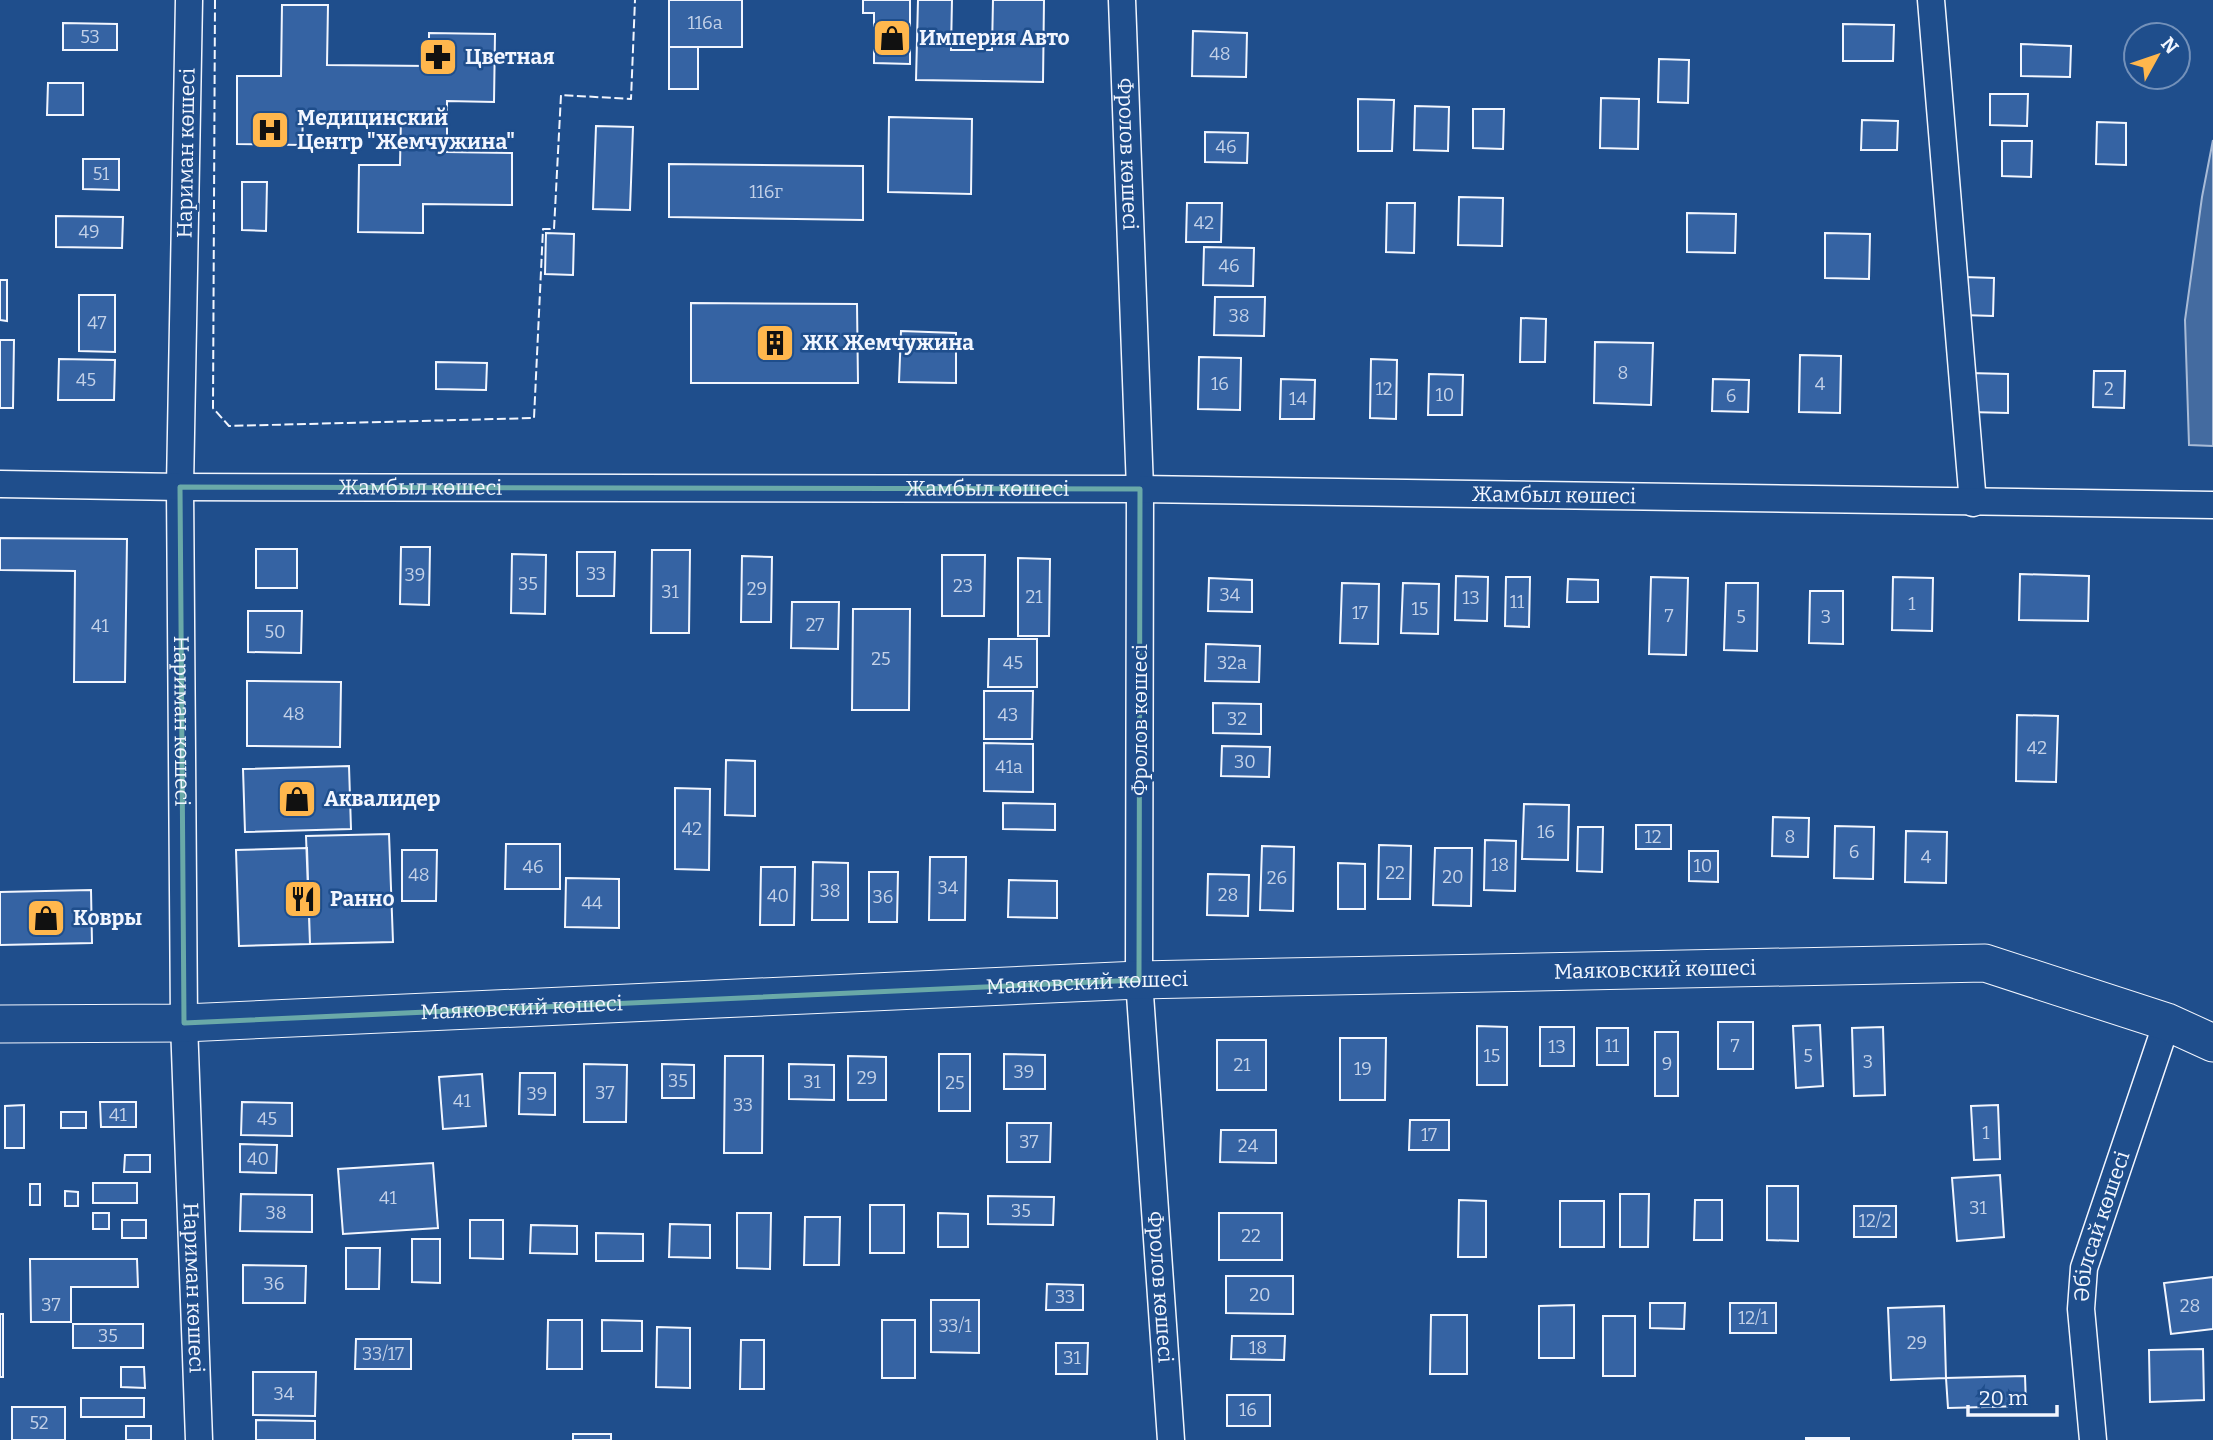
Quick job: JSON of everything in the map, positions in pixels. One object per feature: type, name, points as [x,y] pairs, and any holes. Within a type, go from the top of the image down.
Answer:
[{"type":"main road","name":"Маяковский көшесі","points":[[0,1024],[184,1023],[1139,980],[1985,963],[2167,1022],[2213,1044]]},
{"type":"street","name":"Нариман көшесі","points":[[189,0],[180,487],[184,1023],[199,1440]]},
{"type":"street","name":"Фролов көшесі","points":[[1122,0],[1140,489],[1139,980],[1171,1440]]},
{"type":"street","points":[[1931,0],[1973,503]]},
{"type":"street","name":"Жамбыл көшесі","points":[[0,484],[180,487],[1140,489],[2213,505]]},
{"type":"street","name":"Әбілсай көшесі","points":[[2093,1440],[2081,1309],[2084,1268],[2167,1022]]},
{"type":"highlighted area","points":[[180,487],[1140,489],[1139,980],[184,1023]]},
{"type":"water","points":[[2213,140],[2213,446],[2189,445],[2185,320],[2202,197]]},
{"type":"building","points":[[669,0],[742,0],[742,47],[669,47]]},
{"type":"building","name":"Империя Авто","points":[[863,0],[910,0],[910,64],[874,63],[874,13],[863,13]]},
{"type":"building","points":[[918,0],[952,0],[951,50],[992,50],[993,0],[1044,0],[1043,82],[916,80]]},
{"type":"building","name":"Медицинский Центр \"Жемчужина\"","points":[[282,5],[328,5],[327,65],[429,66],[429,33],[495,34],[494,102],[447,101],[447,152],[512,153],[512,205],[423,204],[423,233],[358,232],[359,165],[400,165],[401,116],[303,115],[302,145],[237,144],[237,76],[281,76]]},
{"type":"building","points":[[63,23],[117,24],[117,50],[63,50]]},
{"type":"building","points":[[1843,24],[1894,25],[1893,61],[1843,61]]},
{"type":"building","points":[[1193,31],[1247,33],[1246,77],[1192,76]]},
{"type":"building","points":[[2021,44],[2071,46],[2070,77],[2021,76]]},
{"type":"building","points":[[669,47],[698,47],[698,89],[669,89]]},
{"type":"building","points":[[1659,59],[1689,60],[1688,103],[1658,102]]},
{"type":"building","points":[[48,83],[83,83],[83,115],[47,115]]},
{"type":"building","points":[[1990,94],[2028,94],[2027,126],[1990,125]]},
{"type":"building","points":[[1601,98],[1639,99],[1638,149],[1600,148]]},
{"type":"building","points":[[1358,99],[1394,100],[1392,151],[1358,151]]},
{"type":"building","points":[[1415,106],[1449,107],[1448,151],[1414,150]]},
{"type":"building","points":[[1473,109],[1504,109],[1503,149],[1473,148]]},
{"type":"building","points":[[889,117],[972,119],[971,194],[888,192]]},
{"type":"building","points":[[1862,120],[1898,121],[1897,150],[1861,150]]},
{"type":"building","points":[[2097,122],[2126,123],[2126,165],[2096,164]]},
{"type":"building","points":[[596,126],[633,127],[630,210],[593,209]]},
{"type":"building","points":[[1205,132],[1248,133],[1247,163],[1205,162]]},
{"type":"building","points":[[2002,141],[2032,141],[2031,177],[2002,176]]},
{"type":"building","points":[[83,159],[119,159],[119,190],[83,189]]},
{"type":"building","points":[[669,164],[863,166],[863,220],[669,217]]},
{"type":"building","points":[[242,182],[267,182],[266,231],[242,230]]},
{"type":"building","points":[[1459,197],[1503,198],[1502,246],[1458,245]]},
{"type":"building","points":[[1187,203],[1222,203],[1221,242],[1186,242]]},
{"type":"building","points":[[1387,203],[1415,203],[1414,253],[1386,252]]},
{"type":"building","points":[[1687,213],[1736,214],[1735,253],[1687,252]]},
{"type":"building","points":[[56,216],[123,217],[122,248],[56,247]]},
{"type":"building","points":[[546,233],[574,234],[573,275],[545,274]]},
{"type":"building","points":[[1825,233],[1870,234],[1869,279],[1825,278]]},
{"type":"building","points":[[1204,247],[1254,248],[1253,286],[1203,285]]},
{"type":"building","points":[[1964,277],[1994,278],[1993,316],[1963,315]]},
{"type":"building","points":[[0,280],[7,280],[7,321],[0,320]]},
{"type":"building","points":[[79,295],[115,295],[115,352],[79,351]]},
{"type":"building","points":[[1215,297],[1265,297],[1264,336],[1214,335]]},
{"type":"building","name":"ЖК Жемчужина","points":[[691,303],[857,304],[858,383],[691,383]]},
{"type":"building","points":[[1521,318],[1546,319],[1545,362],[1520,362]]},
{"type":"building","points":[[901,331],[956,333],[956,383],[899,382]]},
{"type":"building","points":[[0,340],[14,340],[13,408],[0,408]]},
{"type":"building","points":[[1595,342],[1653,343],[1651,405],[1594,403]]},
{"type":"building","points":[[1800,355],[1841,356],[1840,413],[1799,412]]},
{"type":"building","points":[[1199,357],[1241,358],[1240,410],[1198,409]]},
{"type":"building","points":[[59,359],[115,360],[114,400],[58,400]]},
{"type":"building","points":[[1371,359],[1397,360],[1396,419],[1370,418]]},
{"type":"building","points":[[436,362],[487,363],[486,390],[436,389]]},
{"type":"building","points":[[2094,371],[2125,371],[2124,408],[2093,407]]},
{"type":"building","points":[[1970,373],[2008,374],[2008,413],[1970,412]]},
{"type":"building","points":[[1429,374],[1463,375],[1462,415],[1428,415]]},
{"type":"building","points":[[1281,379],[1315,380],[1314,419],[1280,419]]},
{"type":"building","points":[[1713,379],[1749,380],[1748,412],[1712,411]]},
{"type":"building","points":[[0,538],[127,539],[125,682],[74,682],[75,571],[0,570]]},
{"type":"building","points":[[401,547],[430,547],[429,605],[400,604]]},
{"type":"building","points":[[256,549],[297,549],[297,588],[256,588]]},
{"type":"building","points":[[652,550],[690,550],[689,633],[651,633]]},
{"type":"building","points":[[577,552],[615,552],[614,596],[577,596]]},
{"type":"building","points":[[512,554],[546,555],[545,614],[511,613]]},
{"type":"building","points":[[942,555],[985,555],[984,616],[942,616]]},
{"type":"building","points":[[742,556],[772,557],[771,622],[741,622]]},
{"type":"building","points":[[1018,558],[1050,559],[1049,636],[1018,636]]},
{"type":"building","points":[[2020,574],[2089,576],[2088,621],[2019,620]]},
{"type":"building","points":[[1456,576],[1488,577],[1487,621],[1455,620]]},
{"type":"building","points":[[1506,577],[1530,577],[1529,627],[1505,626]]},
{"type":"building","points":[[1651,577],[1688,578],[1686,655],[1649,654]]},
{"type":"building","points":[[1893,577],[1933,578],[1932,631],[1892,630]]},
{"type":"building","points":[[1209,578],[1252,580],[1252,612],[1208,611]]},
{"type":"building","points":[[1568,579],[1598,580],[1598,602],[1567,602]]},
{"type":"building","points":[[1342,583],[1379,584],[1378,644],[1340,643]]},
{"type":"building","points":[[1403,583],[1439,584],[1438,634],[1401,633]]},
{"type":"building","points":[[1726,583],[1758,583],[1757,651],[1724,650]]},
{"type":"building","points":[[1810,591],[1843,591],[1843,644],[1809,643]]},
{"type":"building","points":[[792,602],[839,602],[838,649],[791,648]]},
{"type":"building","points":[[853,609],[910,609],[909,710],[852,710]]},
{"type":"building","points":[[248,611],[302,611],[301,653],[248,652]]},
{"type":"building","points":[[989,639],[1037,639],[1037,687],[988,687]]},
{"type":"building","points":[[1206,644],[1260,646],[1259,682],[1205,681]]},
{"type":"building","points":[[247,681],[341,682],[340,747],[247,746]]},
{"type":"building","points":[[984,691],[1033,691],[1032,739],[984,739]]},
{"type":"building","points":[[1213,703],[1261,704],[1261,734],[1213,733]]},
{"type":"building","points":[[2017,715],[2058,716],[2056,782],[2016,781]]},
{"type":"building","points":[[984,743],[1033,744],[1033,792],[984,791]]},
{"type":"building","points":[[1222,746],[1270,747],[1269,777],[1221,776]]},
{"type":"building","points":[[726,760],[755,761],[755,816],[725,815]]},
{"type":"building","name":"Аквалидер","points":[[349,766],[351,829],[245,832],[243,769]]},
{"type":"building","points":[[675,788],[710,789],[709,870],[675,869]]},
{"type":"building","points":[[1003,803],[1055,804],[1055,830],[1003,829]]},
{"type":"building","points":[[1524,804],[1569,805],[1568,860],[1522,859]]},
{"type":"building","points":[[1773,817],[1809,818],[1808,857],[1772,856]]},
{"type":"building","points":[[1636,825],[1671,825],[1671,849],[1636,849]]},
{"type":"building","points":[[1835,826],[1874,827],[1873,879],[1834,878]]},
{"type":"building","points":[[1578,827],[1603,827],[1602,872],[1577,871]]},
{"type":"building","points":[[1906,831],[1947,832],[1946,883],[1905,882]]},
{"type":"building","points":[[389,834],[393,942],[310,944],[306,836]]},
{"type":"building","points":[[1485,840],[1516,841],[1515,891],[1484,890]]},
{"type":"building","points":[[506,844],[560,844],[560,889],[505,889]]},
{"type":"building","points":[[1379,845],[1411,846],[1410,899],[1378,899]]},
{"type":"building","points":[[1262,846],[1294,847],[1293,911],[1260,910]]},
{"type":"building","points":[[307,848],[310,944],[239,946],[236,850]]},
{"type":"building","points":[[1435,848],[1472,848],[1471,906],[1433,905]]},
{"type":"building","points":[[402,850],[437,850],[436,901],[402,901]]},
{"type":"building","points":[[1689,851],[1718,851],[1718,882],[1689,881]]},
{"type":"building","points":[[930,857],[966,857],[965,920],[929,920]]},
{"type":"building","points":[[813,862],[848,863],[848,920],[812,920]]},
{"type":"building","points":[[1338,863],[1365,864],[1365,909],[1338,909]]},
{"type":"building","points":[[761,867],[795,867],[794,925],[760,925]]},
{"type":"building","points":[[869,872],[898,872],[897,922],[869,922]]},
{"type":"building","points":[[1208,874],[1249,875],[1248,916],[1207,915]]},
{"type":"building","points":[[566,878],[619,879],[619,928],[565,927]]},
{"type":"building","points":[[1009,880],[1057,881],[1057,918],[1008,917]]},
{"type":"building","name":"Ковры","points":[[91,890],[92,943],[0,945],[0,892]]},
{"type":"building","points":[[1718,1022],[1753,1022],[1753,1069],[1718,1069]]},
{"type":"building","points":[[1820,1025],[1823,1086],[1796,1088],[1793,1026]]},
{"type":"building","points":[[1477,1026],[1507,1027],[1507,1085],[1477,1085]]},
{"type":"building","points":[[1540,1027],[1574,1027],[1574,1066],[1540,1066]]},
{"type":"building","points":[[1883,1027],[1885,1095],[1854,1096],[1852,1028]]},
{"type":"building","points":[[1597,1028],[1628,1028],[1628,1065],[1597,1065]]},
{"type":"building","points":[[1655,1032],[1678,1032],[1678,1096],[1655,1096]]},
{"type":"building","points":[[1340,1038],[1386,1038],[1385,1100],[1340,1100]]},
{"type":"building","points":[[1217,1040],[1266,1040],[1266,1090],[1217,1090]]},
{"type":"building","points":[[939,1054],[970,1054],[970,1111],[939,1111]]},
{"type":"building","points":[[1004,1054],[1045,1055],[1045,1089],[1004,1089]]},
{"type":"building","points":[[725,1056],[763,1056],[762,1153],[724,1153]]},
{"type":"building","points":[[848,1056],[886,1057],[886,1100],[848,1100]]},
{"type":"building","points":[[584,1064],[627,1065],[626,1122],[584,1122]]},
{"type":"building","points":[[662,1064],[694,1065],[694,1098],[662,1098]]},
{"type":"building","points":[[789,1064],[834,1065],[834,1100],[789,1099]]},
{"type":"building","points":[[520,1073],[555,1073],[555,1115],[519,1114]]},
{"type":"building","points":[[482,1074],[486,1126],[443,1129],[439,1077]]},
{"type":"building","points":[[100,1102],[136,1102],[136,1127],[101,1127]]},
{"type":"building","points":[[242,1102],[292,1103],[292,1136],[241,1135]]},
{"type":"building","points":[[24,1105],[24,1148],[5,1148],[5,1106]]},
{"type":"building","points":[[1998,1105],[2000,1159],[1974,1160],[1971,1106]]},
{"type":"building","points":[[61,1112],[86,1112],[86,1128],[61,1128]]},
{"type":"building","points":[[1410,1120],[1449,1120],[1449,1150],[1409,1150]]},
{"type":"building","points":[[1007,1123],[1051,1123],[1050,1162],[1007,1162]]},
{"type":"building","points":[[1221,1130],[1276,1130],[1276,1163],[1220,1162]]},
{"type":"building","points":[[240,1144],[277,1145],[276,1173],[240,1172]]},
{"type":"building","points":[[125,1155],[150,1155],[150,1172],[124,1172]]},
{"type":"building","points":[[433,1163],[438,1228],[343,1234],[338,1169]]},
{"type":"building","points":[[2000,1175],[2004,1237],[1957,1241],[1952,1178]]},
{"type":"building","points":[[93,1183],[137,1183],[137,1203],[93,1203]]},
{"type":"building","points":[[30,1184],[40,1184],[40,1205],[30,1205]]},
{"type":"building","points":[[1767,1186],[1798,1186],[1798,1241],[1767,1240]]},
{"type":"building","points":[[65,1191],[78,1192],[78,1206],[65,1206]]},
{"type":"building","points":[[241,1194],[312,1195],[312,1232],[240,1231]]},
{"type":"building","points":[[1620,1194],[1649,1194],[1648,1247],[1620,1247]]},
{"type":"building","points":[[988,1196],[1054,1197],[1053,1225],[988,1224]]},
{"type":"building","points":[[1459,1200],[1486,1201],[1486,1257],[1458,1257]]},
{"type":"building","points":[[1695,1200],[1722,1200],[1722,1240],[1694,1240]]},
{"type":"building","points":[[1560,1201],[1604,1201],[1604,1247],[1560,1247]]},
{"type":"building","points":[[870,1205],[904,1205],[904,1253],[870,1253]]},
{"type":"building","points":[[1854,1206],[1896,1206],[1896,1237],[1854,1237]]},
{"type":"building","points":[[93,1213],[109,1213],[109,1229],[93,1229]]},
{"type":"building","points":[[737,1213],[771,1213],[770,1269],[737,1268]]},
{"type":"building","points":[[938,1213],[968,1214],[968,1247],[938,1247]]},
{"type":"building","points":[[1219,1213],[1282,1213],[1282,1260],[1219,1260]]},
{"type":"building","points":[[805,1217],[840,1217],[839,1265],[804,1265]]},
{"type":"building","points":[[122,1220],[146,1220],[146,1238],[122,1238]]},
{"type":"building","points":[[470,1220],[503,1220],[503,1259],[470,1258]]},
{"type":"building","points":[[670,1224],[710,1225],[710,1258],[669,1257]]},
{"type":"building","points":[[531,1225],[577,1226],[577,1254],[530,1253]]},
{"type":"building","points":[[596,1233],[643,1234],[643,1261],[596,1261]]},
{"type":"building","points":[[412,1239],[440,1239],[440,1283],[412,1282]]},
{"type":"building","points":[[346,1248],[380,1248],[379,1289],[346,1289]]},
{"type":"building","points":[[30,1259],[137,1259],[138,1287],[71,1287],[71,1322],[31,1322]]},
{"type":"building","points":[[243,1265],[306,1266],[305,1303],[243,1303]]},
{"type":"building","points":[[1226,1276],[1293,1276],[1293,1314],[1226,1313]]},
{"type":"building","points":[[2213,1277],[2213,1329],[2171,1334],[2164,1283]]},
{"type":"building","points":[[1047,1284],[1083,1285],[1083,1310],[1046,1310]]},
{"type":"building","points":[[931,1300],[979,1300],[979,1353],[931,1352]]},
{"type":"building","points":[[1650,1303],[1685,1303],[1684,1329],[1650,1328]]},
{"type":"building","points":[[1730,1303],[1776,1303],[1776,1333],[1730,1333]]},
{"type":"building","points":[[1574,1305],[1574,1358],[1539,1358],[1539,1306]]},
{"type":"building","points":[[1944,1306],[1946,1378],[1891,1380],[1888,1308]]},
{"type":"building","points":[[0,1314],[3,1314],[3,1377],[0,1377]]},
{"type":"building","points":[[1431,1315],[1467,1315],[1467,1374],[1430,1374]]},
{"type":"building","points":[[1603,1316],[1635,1316],[1635,1376],[1603,1376]]},
{"type":"building","points":[[548,1320],[582,1320],[582,1369],[547,1369]]},
{"type":"building","points":[[602,1320],[642,1321],[642,1351],[602,1351]]},
{"type":"building","points":[[882,1320],[915,1320],[915,1378],[882,1378]]},
{"type":"building","points":[[73,1324],[143,1324],[143,1348],[73,1348]]},
{"type":"building","points":[[657,1327],[690,1328],[690,1388],[656,1387]]},
{"type":"building","points":[[1232,1336],[1285,1336],[1284,1360],[1231,1359]]},
{"type":"building","points":[[356,1339],[411,1339],[411,1369],[355,1369]]},
{"type":"building","points":[[741,1340],[764,1340],[764,1389],[740,1389]]},
{"type":"building","points":[[1056,1343],[1088,1343],[1087,1374],[1056,1374]]},
{"type":"building","points":[[2203,1349],[2204,1400],[2150,1402],[2149,1350]]},
{"type":"building","points":[[121,1367],[144,1367],[145,1388],[121,1387]]},
{"type":"building","points":[[253,1372],[316,1372],[315,1416],[253,1415]]},
{"type":"building","points":[[2025,1376],[2026,1406],[1948,1408],[1946,1378]]},
{"type":"building","points":[[1227,1395],[1270,1395],[1270,1426],[1227,1426]]},
{"type":"building","points":[[81,1398],[144,1398],[144,1417],[81,1417]]},
{"type":"building","points":[[12,1407],[65,1407],[65,1440],[12,1440]]},
{"type":"building","points":[[256,1420],[315,1421],[315,1440],[256,1440]]},
{"type":"building","points":[[126,1426],[151,1426],[151,1440],[126,1440]]},
{"type":"building","points":[[573,1434],[611,1434],[611,1440],[573,1440]]},
{"type":"building","points":[[1849,1438],[1849,1440],[1806,1440]]},
{"type":"fence","points":[[215,0],[213,408],[229,426],[534,418],[543,229],[554,229],[561,95],[631,99],[635,0]]},
{"type":"place","name":"Империя Авто","points":[[892,38]]},
{"type":"place","name":"Цветная","points":[[438,57]]},
{"type":"place","name":"Медицинский Центр \"Жемчужина\"","points":[[270,130]]},
{"type":"place","name":"ЖК Жемчужина","points":[[775,343]]},
{"type":"place","name":"Аквалидер","points":[[297,799]]},
{"type":"place","name":"Ранно","points":[[303,899]]},
{"type":"place","name":"Ковры","points":[[46,918]]}]
